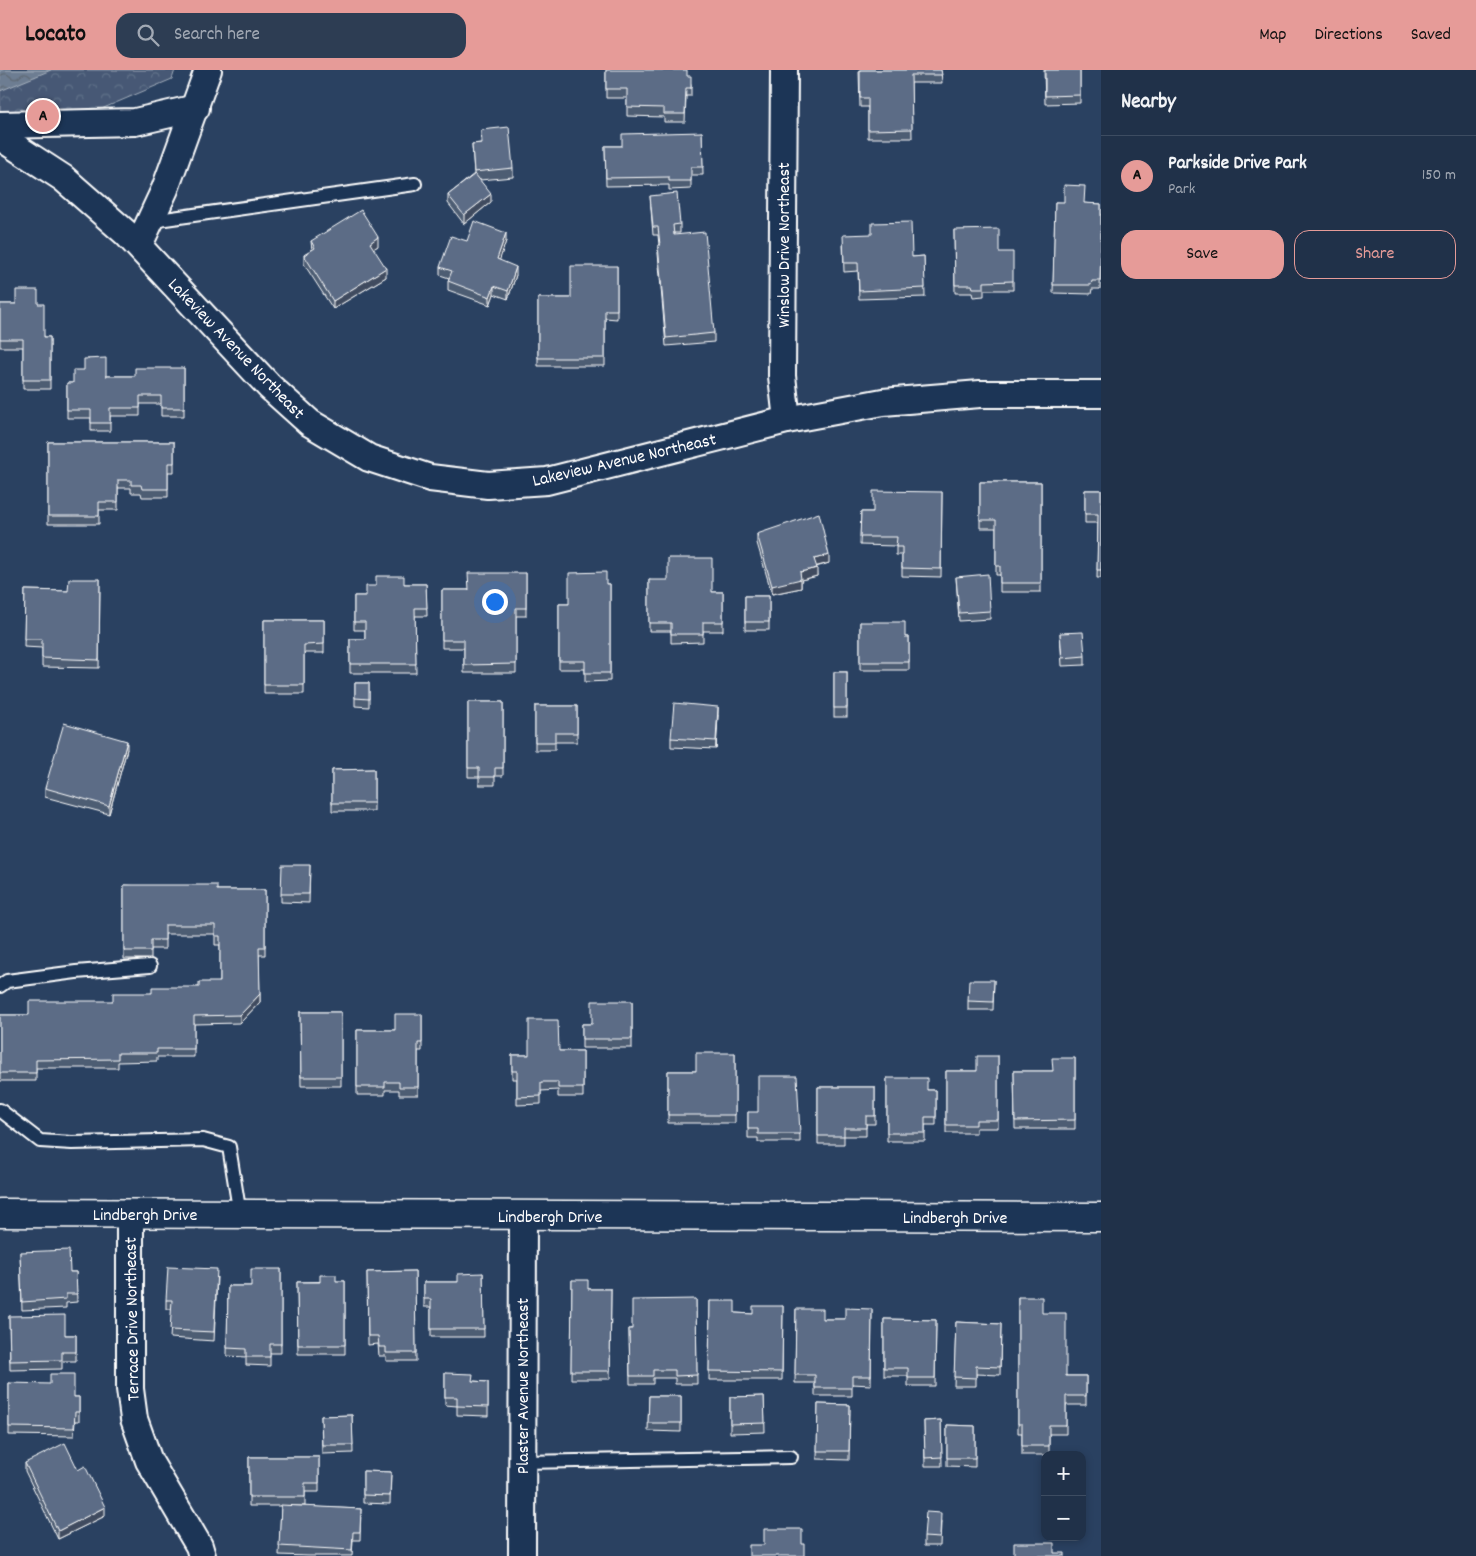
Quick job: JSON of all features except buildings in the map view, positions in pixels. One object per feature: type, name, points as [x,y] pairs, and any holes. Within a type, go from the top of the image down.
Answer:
[{"type":"main road","name":"Lindbergh Drive","points":[[0,1213],[1101,1217]]},
{"type":"street","points":[[140,245],[196,108],[208,70]]},
{"type":"street","name":"Winslow Drive Northeast","points":[[784,70],[782,376],[787,420]]},
{"type":"street","points":[[0,124],[135,122],[196,108]]},
{"type":"street","name":"Lakeview Avenue Northeast","points":[[0,136],[63,178],[140,245],[270,387],[310,423],[369,458],[430,478],[488,485],[547,481],[787,420],[883,402],[970,394],[1101,394]]},
{"type":"street","name":"Terrace Drive Northeast","points":[[130,1214],[130,1389],[134,1419],[149,1461],[199,1546],[202,1556]]},
{"type":"street","name":"Plaster Avenue Northeast","points":[[522,1556],[523,1216]]},
{"type":"lane","points":[[151,221],[415,184]]},
{"type":"lane","points":[[0,986],[7,981],[76,972],[150,966]]},
{"type":"lane","points":[[0,1110],[40,1141],[72,1144],[203,1140],[229,1147],[240,1215]]},
{"type":"lane","points":[[522,1462],[791,1458]]},
{"type":"green space","points":[[0,70],[175,70],[172,79],[0,152]]},
{"type":"water","points":[[0,70],[51,70],[0,91]]},
{"type":"place","name":"Parkside Drive Park","points":[[43,116]]}]
